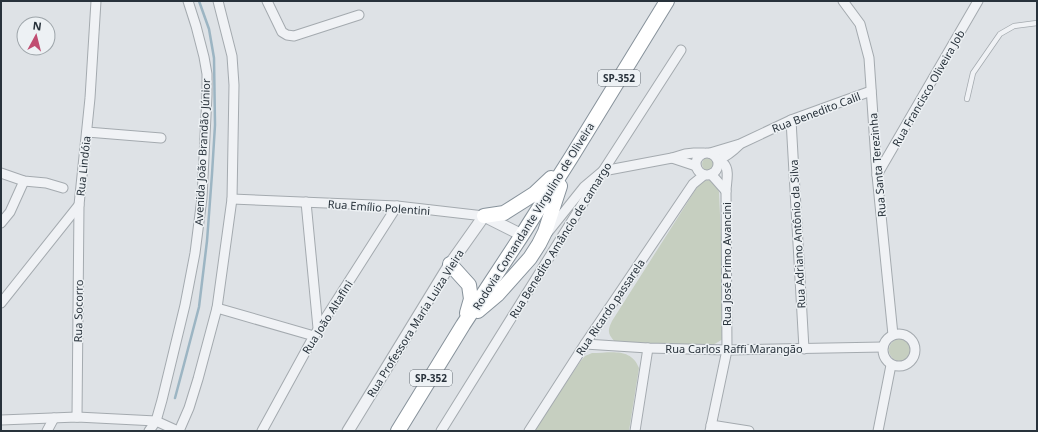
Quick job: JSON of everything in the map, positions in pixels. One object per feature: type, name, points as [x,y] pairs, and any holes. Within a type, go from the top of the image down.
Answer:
[{"type":"highway","name":"Rodovia Comandante Virgulino de Oliveira","points":[[398,431],[463,325],[572,156],[667,1]]},
{"type":"highway","points":[[484,216],[504,213],[534,194],[546,184],[572,156]]},
{"type":"highway","points":[[463,325],[497,295],[530,258],[539,244],[544,232],[555,198],[572,156]]},
{"type":"highway","points":[[522,235],[539,244]]},
{"type":"highway","points":[[450,264],[469,285],[471,299],[463,325]]},
{"type":"street","name":"Rua Lindóia","points":[[1,303],[79,204],[90,98],[96,1]]},
{"type":"street","name":"Avenida João Brandão Júnior","points":[[149,431],[156,421],[162,400],[185,305],[195,253],[202,198],[207,74],[196,26],[188,1]]},
{"type":"street","points":[[1,420],[77,417],[156,421],[178,431],[189,408],[217,308],[232,199],[234,85],[232,56],[218,1]]},
{"type":"street","points":[[267,1],[282,32],[287,35],[294,36],[359,15]]},
{"type":"street","name":"Rua Santa Terezinha","points":[[843,1],[860,24],[869,58],[877,175],[893,335]]},
{"type":"street","name":"Rua Francisco Oliveira Job","points":[[877,175],[978,1]]},
{"type":"street","name":"Rua Benedito Amâncio de camargo","points":[[441,431],[603,170],[681,50]]},
{"type":"street","name":"Rua Benedito Calil","points":[[603,170],[672,158],[685,154],[707,153],[740,144],[791,120],[871,91]]},
{"type":"street","name":"Rua Adriano Antônio da Silva","points":[[791,120],[804,349]]},
{"type":"street","points":[[87,132],[161,138]]},
{"type":"street","name":"Rua Benedito Calil","points":[[718,160],[731,153],[740,144]]},
{"type":"street","points":[[707,153],[713,155],[718,160],[718,167],[716,170],[708,175],[701,174],[696,167],[697,158],[707,153]]},
{"type":"street","name":"Rua Benedito Calil","points":[[672,158],[696,167]]},
{"type":"street","name":"Rua José Primo Avancini","points":[[711,428],[726,350],[727,172],[724,164],[718,160]]},
{"type":"street","name":"Rua Ricardo passarela","points":[[529,431],[585,344],[693,184],[696,167]]},
{"type":"street","points":[[539,244],[584,187],[603,170]]},
{"type":"street","points":[[1,173],[24,181],[46,183],[63,188]]},
{"type":"street","name":"Rua José Primo Avancini","points":[[708,175],[726,191]]},
{"type":"street","name":"Rua Ricardo passarela","points":[[693,184],[708,175]]},
{"type":"street","points":[[1,223],[10,212],[24,181]]},
{"type":"street","name":"Rua Emílio Polentini","points":[[232,199],[397,206],[484,216],[522,235]]},
{"type":"street","points":[[217,308],[316,332],[306,202]]},
{"type":"street","name":"Rua Socorro","points":[[77,417],[79,204]]},
{"type":"street","name":"Rua João Altafini","points":[[262,431],[316,332],[397,206]]},
{"type":"street","name":"Rua Professora Maria Luiza Vieira","points":[[348,431],[450,264],[484,216]]},
{"type":"street","points":[[904,334],[913,341],[915,346],[916,351],[912,362],[902,367],[891,365],[884,357],[883,347],[885,342],[893,335],[904,334]]},
{"type":"street","name":"Rua Carlos Raffi Marangão","points":[[585,344],[648,348],[726,350],[883,347]]},
{"type":"street","points":[[635,431],[648,348]]},
{"type":"street","points":[[878,431],[891,365]]},
{"type":"street","points":[[47,431],[54,418]]},
{"type":"street","points":[[711,428],[749,431]]},
{"type":"lane","points":[[967,98],[973,73],[1000,34],[1014,26],[1037,23]]},
{"type":"green space","points":[[706,157],[712,157],[716,161],[716,167],[712,171],[706,171],[702,167],[702,161]]},
{"type":"green space","points":[[708,180],[715,183],[719,192],[725,328],[723,339],[713,345],[615,342],[609,332],[609,327],[612,321],[695,190],[698,186]]},
{"type":"green space","points":[[900,339],[908,342],[911,350],[908,358],[900,361],[892,358],[889,350],[892,342]]},
{"type":"green space","points":[[613,352],[625,354],[635,361],[639,368],[629,431],[534,431],[580,362],[585,356],[592,353]]},
{"type":"waterway","points":[[175,398],[199,307],[207,241],[215,125],[214,58],[209,29],[199,1]]}]
